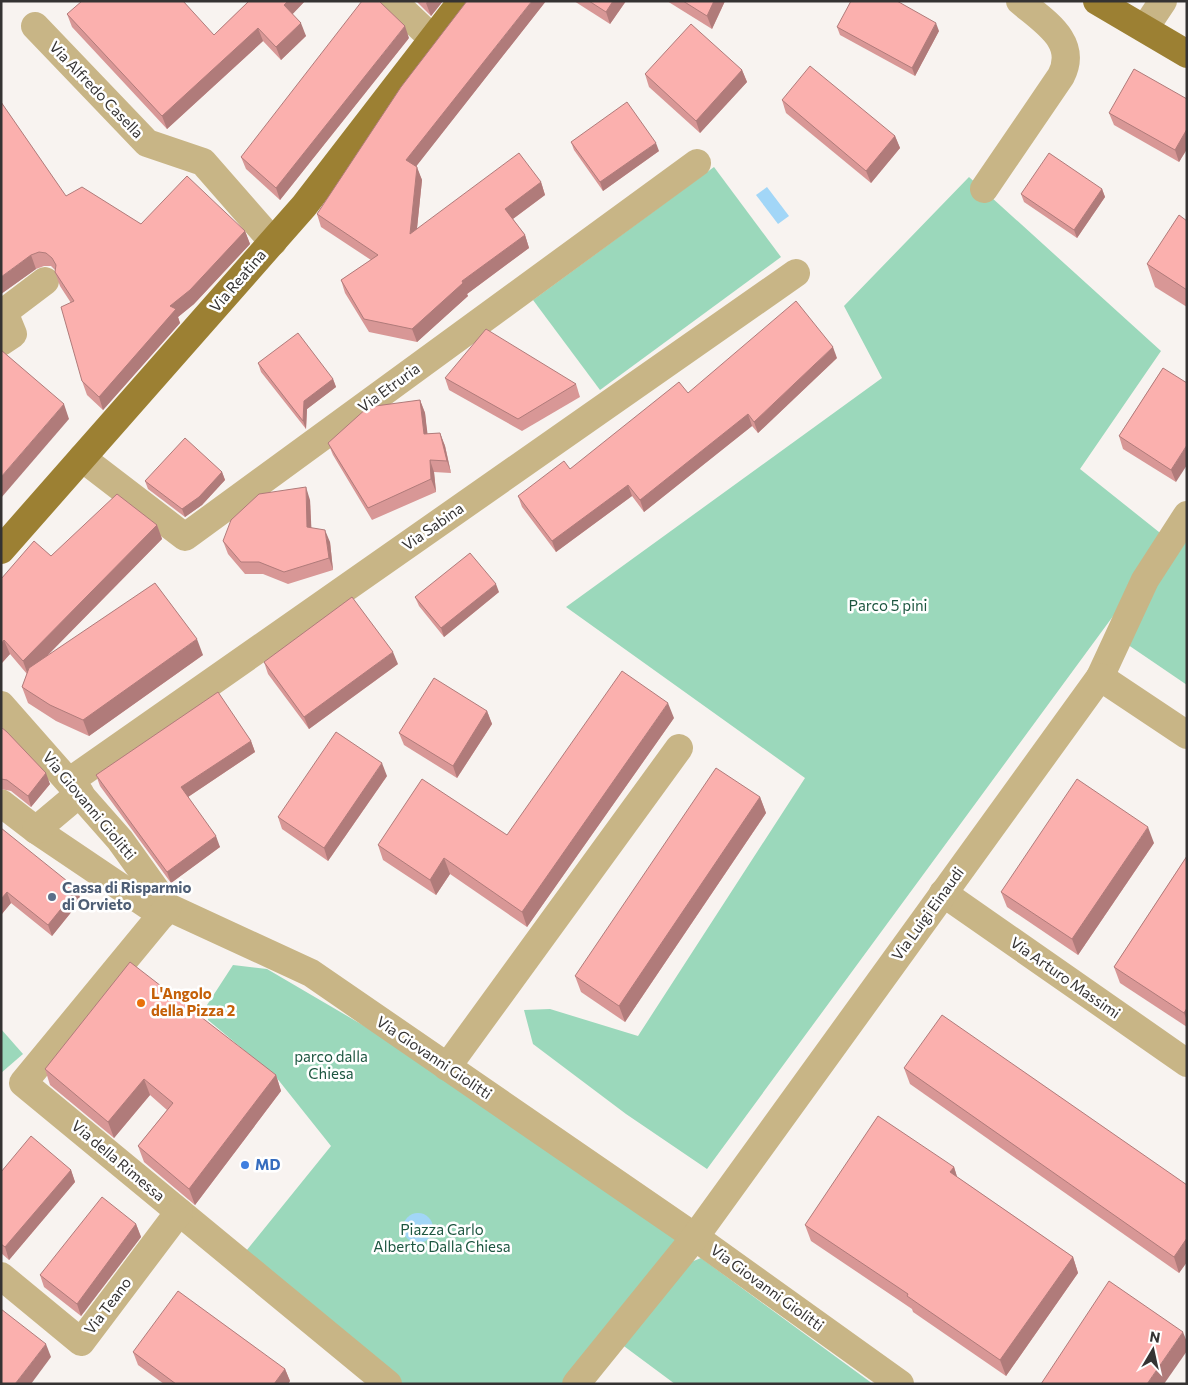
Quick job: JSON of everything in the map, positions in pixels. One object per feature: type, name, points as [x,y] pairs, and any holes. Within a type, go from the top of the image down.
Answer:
[{"type":"main road","name":"Via Reatina","points":[[1,550],[304,206],[434,40],[462,1]]},
{"type":"main road","points":[[1097,1],[1187,54]]},
{"type":"street","points":[[393,1],[434,40]]},
{"type":"street","points":[[984,189],[1061,76],[1066,63],[1066,48],[1059,35],[1020,1]]},
{"type":"street","points":[[1145,28],[1163,1]]},
{"type":"street","name":"Via Alfredo Casella","points":[[35,26],[147,143],[203,162],[273,242]]},
{"type":"street","name":"Via Etruria","points":[[82,458],[185,536],[697,163]]},
{"type":"street","name":"Via Sabina","points":[[36,830],[75,787],[796,273]]},
{"type":"street","points":[[1,342],[13,334],[4,312],[45,281]]},
{"type":"street","name":"Via Luigi Einaudi","points":[[695,1237],[1100,677],[1148,574],[1187,515]]},
{"type":"street","points":[[1100,677],[1187,736]]},
{"type":"street","name":"Via Giovanni Giolitti","points":[[1,705],[120,840],[165,911],[311,973],[695,1237],[900,1384]]},
{"type":"street","points":[[447,1067],[679,748]]},
{"type":"street","points":[[1,803],[36,830],[165,911]]},
{"type":"street","name":"Via Arturo Massimi","points":[[943,893],[1187,1063]]},
{"type":"street","name":"Via della Rimessa","points":[[165,911],[23,1083],[388,1384]]},
{"type":"street","name":"Via Teano","points":[[1,1276],[81,1342],[179,1212]]},
{"type":"street","points":[[576,1384],[695,1237]]},
{"type":"green space","points":[[714,167],[781,257],[600,390],[533,300]]},
{"type":"green space","name":"Parco 5 pini","points":[[969,177],[1161,351],[1080,469],[1169,540],[707,1169],[626,1114],[533,1044],[524,1010],[550,1009],[638,1036],[805,778],[566,607],[882,378],[844,306]]},
{"type":"green space","points":[[1187,537],[1187,685],[1118,638]]},
{"type":"green space","name":"Piazza Carlo Alberto Dalla Chiesa","points":[[233,965],[267,969],[407,1051],[695,1237],[666,1272],[701,1258],[873,1384],[675,1384],[613,1338],[576,1384],[388,1384],[238,1261],[331,1146],[276,1077],[208,1020],[207,1005]]},
{"type":"green space","points":[[1,1029],[23,1054],[1,1073]]},
{"type":"water","points":[[767,187],[789,216],[778,224],[756,195]]},
{"type":"water","points":[[418,1213],[429,1217],[433,1228],[429,1239],[418,1243],[407,1239],[403,1228],[407,1217]]},
{"type":"building","points":[[82,1],[183,1],[214,35],[249,1],[288,1],[284,5],[301,23],[276,47],[258,28],[162,116],[67,14]]},
{"type":"building","points":[[362,1],[379,1],[405,26],[276,188],[241,157]]},
{"type":"building","points":[[467,1],[532,1],[406,160],[417,167],[410,234],[519,153],[541,182],[505,209],[525,235],[462,281],[463,283],[412,329],[364,319],[341,280],[378,255],[317,214],[401,87]]},
{"type":"building","points":[[589,1],[613,1],[606,12]]},
{"type":"building","points":[[683,1],[714,1],[707,16]]},
{"type":"building","points":[[851,1],[897,1],[936,23],[912,68],[837,27]]},
{"type":"building","points":[[691,24],[742,70],[696,121],[645,74]]},
{"type":"building","points":[[810,66],[895,136],[866,171],[782,100]]},
{"type":"building","points":[[1134,69],[1187,99],[1187,129],[1175,150],[1109,113]]},
{"type":"building","points":[[1,102],[66,196],[82,187],[141,224],[187,176],[245,231],[190,290],[170,306],[176,309],[99,397],[82,381],[61,307],[74,301],[55,272],[56,265],[52,258],[46,253],[39,252],[31,255],[1,277]]},
{"type":"building","points":[[627,102],[656,143],[600,182],[571,142]]},
{"type":"building","points":[[1049,153],[1102,189],[1074,230],[1021,194]]},
{"type":"building","points":[[1179,215],[1187,221],[1187,290],[1147,264]]},
{"type":"building","points":[[796,301],[833,347],[754,422],[748,414],[640,500],[628,485],[552,541],[518,496],[564,461],[570,469],[679,382],[688,393]]},
{"type":"building","points":[[486,329],[576,384],[518,419],[445,378]]},
{"type":"building","points":[[298,333],[333,379],[304,401],[303,421],[258,363]]},
{"type":"building","points":[[1,350],[64,404],[1,477]]},
{"type":"building","points":[[1163,368],[1187,383],[1187,445],[1171,470],[1119,436]]},
{"type":"building","points":[[420,400],[424,434],[440,433],[447,461],[430,460],[431,479],[368,508],[328,443],[368,407]]},
{"type":"building","points":[[185,438],[222,472],[199,497],[182,509],[145,481]]},
{"type":"building","points":[[306,487],[307,527],[325,530],[329,558],[284,572],[259,562],[241,562],[223,541],[231,520],[259,494]]},
{"type":"building","points":[[117,494],[157,525],[23,661],[4,640],[1,644],[1,579],[34,541],[51,556]]},
{"type":"building","points":[[470,553],[496,584],[441,628],[415,597]]},
{"type":"building","points":[[155,583],[197,639],[83,720],[50,705],[22,687],[29,668]]},
{"type":"building","points":[[352,597],[393,652],[304,717],[264,662]]},
{"type":"building","points":[[622,671],[668,703],[522,912],[444,858],[430,880],[378,845],[422,779],[507,835]]},
{"type":"building","points":[[434,678],[487,711],[453,766],[399,733]]},
{"type":"building","points":[[218,692],[251,741],[181,787],[216,836],[167,872],[96,775]]},
{"type":"building","points":[[1,727],[46,773],[28,796],[7,780],[1,779]]},
{"type":"building","points":[[336,732],[382,763],[324,848],[278,817]]},
{"type":"building","points":[[716,768],[760,797],[619,1006],[575,976]]},
{"type":"building","points":[[1077,779],[1148,827],[1072,939],[1001,892]]},
{"type":"building","points":[[1,828],[77,889],[48,925],[7,892],[1,899]]},
{"type":"building","points":[[1187,856],[1187,1008],[1184,1013],[1114,967]]},
{"type":"building","points":[[130,962],[276,1075],[189,1189],[138,1146],[173,1103],[144,1079],[108,1122],[45,1069]]},
{"type":"building","points":[[942,1015],[1187,1185],[1187,1238],[1174,1257],[904,1068]]},
{"type":"building","points":[[878,1116],[954,1167],[950,1172],[1073,1257],[1000,1360],[907,1296],[908,1294],[805,1225]]},
{"type":"building","points":[[31,1136],[71,1170],[5,1247],[1,1244],[1,1172]]},
{"type":"building","points":[[102,1197],[136,1224],[77,1304],[40,1275]]},
{"type":"building","points":[[1109,1281],[1183,1332],[1147,1384],[1041,1384]]},
{"type":"building","points":[[178,1291],[285,1369],[274,1384],[176,1384],[133,1352]]},
{"type":"building","points":[[1,1309],[46,1344],[15,1384],[1,1384]]},
{"type":"place","name":"Cassa di Risparmio di Orvieto","points":[[52,897]]},
{"type":"place","name":"L'Angolo della Pizza 2","points":[[141,1003]]},
{"type":"place","name":"MD","points":[[245,1165]]},
{"type":"park label","name":"parco dalla Chiesa","points":[[331,1066]]}]
